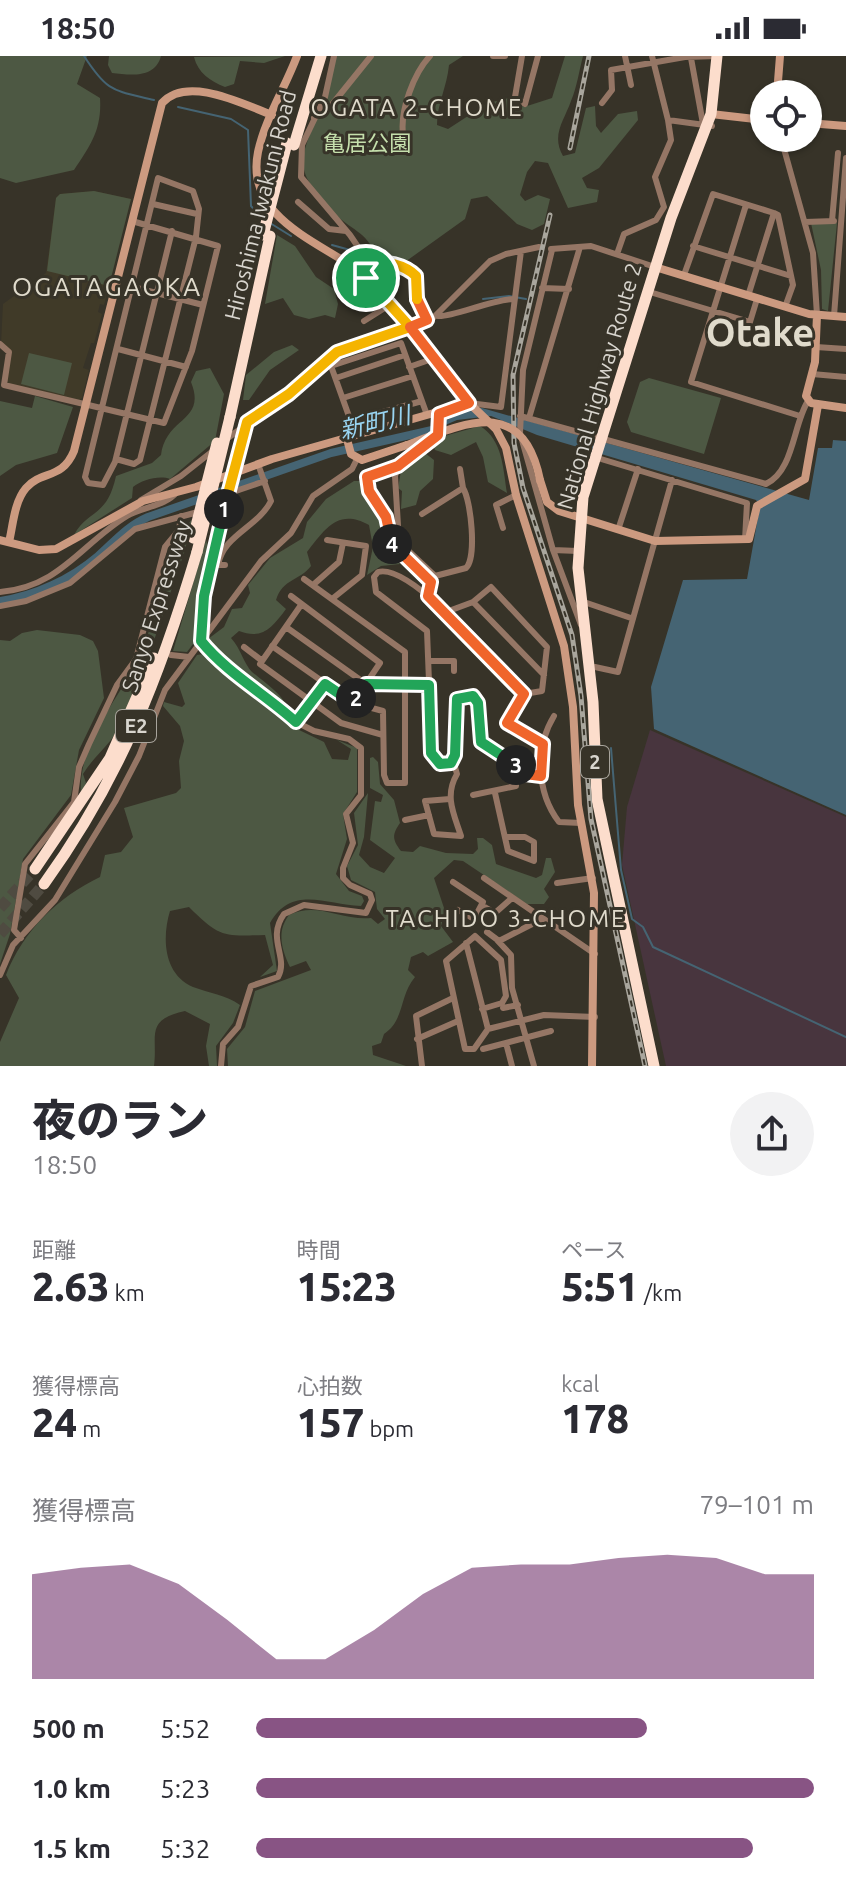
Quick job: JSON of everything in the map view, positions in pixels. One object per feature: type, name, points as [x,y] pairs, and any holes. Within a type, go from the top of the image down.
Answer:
[{"type":"highway","name":"Hiroshima Iwakuni Road","points":[[238,367],[266,235],[314,56]]},
{"type":"highway","name":"Hiroshima Iwakuni Road","points":[[290,144],[323,56]]},
{"type":"highway","name":"National Highway Route 2","points":[[710,121],[717,56]]},
{"type":"highway","name":"National Highway Route 2","points":[[656,1066],[597,799],[593,702],[579,602],[578,551],[583,518],[604,440],[658,268],[710,121],[724,56]]},
{"type":"highway","name":"National Highway Route 2","points":[[604,440],[653,293],[658,268]]},
{"type":"highway","name":"Sanyo Expressway","points":[[35,869],[94,785],[129,721],[193,551],[230,382],[238,367]]},
{"type":"highway","name":"Sanyo Expressway","points":[[44,884],[78,836],[118,766],[157,672],[193,551],[238,367]]},
{"type":"highway","name":"National Highway Route 2","points":[[583,518],[579,602],[595,667],[611,854],[656,1066]]},
{"type":"street","points":[[297,56],[257,160],[263,197],[290,227],[366,278],[410,327],[470,405]]},
{"type":"street","points":[[334,56],[325,97],[302,145],[301,177],[369,264],[372,272],[366,278]]},
{"type":"street","points":[[314,118],[330,107],[371,56]]},
{"type":"street","points":[[396,142],[403,134],[401,121],[416,73],[430,56]]},
{"type":"street","points":[[493,56],[505,56]]},
{"type":"street","points":[[522,56],[515,97],[525,104],[538,56]]},
{"type":"street","points":[[625,56],[631,85]]},
{"type":"street","points":[[617,254],[624,234],[656,220],[664,207],[655,177],[671,140],[652,56]]},
{"type":"street","points":[[602,103],[612,90],[611,70],[687,57],[717,56]]},
{"type":"street","points":[[778,80],[780,56]]},
{"type":"street","points":[[687,57],[710,121]]},
{"type":"street","points":[[272,115],[193,91],[169,96],[158,113],[71,458],[62,470],[27,487],[20,498],[12,527],[3,539],[39,550],[56,549],[181,476],[247,422],[289,394],[337,352],[438,316],[447,317],[477,304],[513,299]]},
{"type":"street","points":[[668,120],[750,120]]},
{"type":"street","points":[[822,124],[846,126]]},
{"type":"street","points":[[520,417],[766,484],[772,481],[794,444],[800,416],[808,401],[816,347],[816,273],[785,152]]},
{"type":"street","points":[[832,221],[838,153]]},
{"type":"street","points":[[834,316],[844,222],[846,158]]},
{"type":"street","points":[[116,459],[140,462],[196,237],[198,202],[192,189],[158,178],[86,481],[103,485],[116,459],[172,231]]},
{"type":"street","points":[[684,275],[713,194],[774,213],[778,215],[791,276],[792,291],[785,307]]},
{"type":"street","points":[[298,202],[329,229],[346,231]]},
{"type":"street","points":[[153,204],[197,214]]},
{"type":"street","points":[[746,205],[691,382],[800,416]]},
{"type":"street","points":[[653,293],[750,322],[757,267],[774,213]]},
{"type":"street","points":[[0,344],[9,352],[3,385],[150,422],[164,422],[186,367],[218,247],[196,237],[132,221]]},
{"type":"street","points":[[805,222],[844,222]]},
{"type":"street","points":[[631,618],[579,602],[553,550],[520,433],[523,370],[550,249],[591,246],[785,307],[817,315],[846,317]]},
{"type":"street","points":[[693,246],[791,276]]},
{"type":"street","points":[[438,316],[490,261],[539,247]]},
{"type":"street","points":[[529,418],[580,247]]},
{"type":"street","points":[[139,503],[470,405],[501,407],[521,251]]},
{"type":"street","points":[[369,264],[405,267],[415,274],[415,294],[427,320]]},
{"type":"street","points":[[133,287],[203,305]]},
{"type":"street","points":[[542,288],[569,289]]},
{"type":"street","points":[[364,321],[391,304]]},
{"type":"street","points":[[410,327],[432,359],[503,441],[516,495],[564,646],[573,707],[581,823],[593,878],[595,1017],[592,1066]]},
{"type":"street","points":[[0,975],[13,945],[55,900],[115,802],[139,756],[165,690],[261,561],[291,533],[313,496],[352,469],[351,421],[331,366],[401,343],[428,417]]},
{"type":"street","points":[[816,347],[846,349]]},
{"type":"street","points":[[118,349],[186,367]]},
{"type":"street","points":[[336,378],[405,355]]},
{"type":"street","points":[[409,367],[432,359]]},
{"type":"street","points":[[812,374],[846,377]]},
{"type":"street","points":[[343,398],[413,376]]},
{"type":"street","points":[[351,421],[422,401]]},
{"type":"street","points":[[808,401],[846,408]]},
{"type":"street","points":[[354,456],[368,460],[465,423],[493,421],[512,429],[528,445],[551,506],[655,541],[745,540],[750,536],[754,511],[760,503],[799,484],[808,470],[818,405]]},
{"type":"street","points":[[428,596],[431,582],[395,550],[386,517],[367,485],[369,474],[398,466],[433,440],[438,432],[439,416]]},
{"type":"street","points":[[221,1066],[223,1044],[238,1027],[251,986],[278,977],[282,970],[275,935],[284,914],[304,905],[366,913],[372,900],[370,894],[350,885],[343,878],[343,868],[353,843],[346,814],[362,788],[361,748],[349,739],[314,731],[296,722],[270,697],[229,669],[201,641],[204,596],[247,422]]},
{"type":"street","points":[[600,457],[747,503],[745,540]]},
{"type":"street","points":[[225,565],[218,565],[221,550],[269,504],[259,465]]},
{"type":"street","points":[[398,466],[395,513],[399,542],[435,576],[466,568],[473,559],[470,500],[463,488],[460,469]]},
{"type":"street","points":[[618,530],[638,469]]},
{"type":"street","points":[[227,493],[264,480]]},
{"type":"street","points":[[595,667],[618,672],[672,480]]},
{"type":"street","points":[[422,514],[463,488]]},
{"type":"street","points":[[0,592],[50,577],[125,517],[170,499],[177,492]]},
{"type":"street","points":[[503,528],[496,505],[516,495]]},
{"type":"street","points":[[0,606],[51,592],[90,568],[127,533],[225,506]]},
{"type":"street","points":[[21,938],[14,930],[25,864],[74,802],[79,767],[117,685],[137,654],[165,547],[179,530],[181,516]]},
{"type":"street","points":[[327,540],[366,546],[362,575],[332,599]]},
{"type":"street","points":[[313,585],[339,562],[343,543]]},
{"type":"street","points":[[553,550],[578,551]]},
{"type":"street","points":[[453,760],[440,764],[432,758],[427,631],[376,592],[374,577],[378,572],[391,571],[428,596],[524,694]]},
{"type":"street","points":[[272,646],[353,703],[383,711],[387,783],[405,783],[405,652],[304,579]]},
{"type":"street","points":[[446,612],[473,602],[491,587],[547,647],[542,691],[524,694]]},
{"type":"street","points":[[291,596],[380,663],[353,703]]},
{"type":"street","points":[[473,602],[544,675]]},
{"type":"street","points":[[301,605],[260,664],[353,729],[383,735]]},
{"type":"street","points":[[286,627],[366,684],[429,685]]},
{"type":"street","points":[[244,647],[261,660]]},
{"type":"street","points":[[137,654],[150,655]]},
{"type":"street","points":[[171,655],[189,657]]},
{"type":"street","points":[[429,661],[454,661],[454,671]]},
{"type":"street","points":[[296,722],[325,684]]},
{"type":"street","points":[[450,799],[425,801],[434,834],[461,836],[450,799],[450,788],[457,774],[453,760],[456,703],[469,694],[478,703],[481,742],[512,760],[517,773],[516,786],[495,793],[473,795]]},
{"type":"street","points":[[524,694],[507,723],[543,744]]},
{"type":"street","points":[[554,716],[543,744],[542,791],[559,822],[581,823]]},
{"type":"street","points":[[517,773],[541,776]]},
{"type":"street","points":[[495,793],[510,854],[534,861],[534,842],[525,837],[506,837]]},
{"type":"street","points":[[405,820],[429,815]]},
{"type":"street","points":[[484,878],[595,954]]},
{"type":"street","points":[[557,883],[593,878]]},
{"type":"street","points":[[453,882],[495,913],[512,898]]},
{"type":"street","points":[[458,910],[474,919],[483,906]]},
{"type":"street","points":[[497,940],[542,919]]},
{"type":"street","points":[[487,932],[511,955],[512,988],[534,1066]]},
{"type":"street","points":[[482,1009],[506,1000],[501,960],[480,937],[475,936],[446,961],[465,1049],[474,1049],[488,1029],[544,1015],[595,1017]]},
{"type":"street","points":[[466,943],[488,1029]]},
{"type":"street","points":[[422,1066],[416,1016],[453,998]]},
{"type":"street","points":[[503,1008],[518,1005]]},
{"type":"street","points":[[417,1039],[458,1021]]},
{"type":"street","points":[[483,1049],[551,1031]]},
{"type":"street","points":[[506,1043],[512,1066]]},
{"type":"shaded area","points":[[94,191],[131,199],[104,305],[100,304],[98,312],[102,314],[94,343],[91,343],[83,368],[89,370],[82,398],[77,402],[6,385],[10,350],[1,343],[3,304],[46,273],[56,198],[60,194]]},
{"type":"shaded area","points":[[650,730],[846,817],[846,1066],[666,1066],[622,865],[627,807]]},
{"type":"green space","points":[[0,56],[87,56],[77,84],[100,98],[99,119],[90,144],[74,170],[16,183],[0,178]]},
{"type":"green space","points":[[109,56],[161,56],[153,69],[134,75],[112,73],[108,65]]},
{"type":"green space","points":[[285,56],[264,63],[240,61],[234,84],[225,87],[205,76],[194,57]]},
{"type":"green space","name":"亀居公園","points":[[335,56],[463,56],[449,65],[439,110],[437,125],[448,129],[488,103],[509,98],[524,107],[552,98],[565,56],[583,56],[575,90],[558,135],[563,156],[575,153],[586,108],[595,106],[596,126],[601,133],[618,114],[637,111],[638,120],[599,168],[582,178],[587,188],[599,190],[597,202],[568,208],[548,163],[535,161],[527,172],[520,195],[525,201],[538,195],[550,199],[544,224],[532,230],[517,224],[487,196],[471,199],[465,219],[405,262],[375,255],[368,241],[321,198],[306,175],[304,154],[325,97]]},
{"type":"green space","points":[[94,191],[131,199],[109,286],[47,271],[56,198],[60,194]]},
{"type":"green space","points":[[811,223],[837,223],[828,311],[822,309],[821,270]]},
{"type":"green space","points":[[277,235],[295,246],[316,277],[334,289],[338,304],[335,318],[325,315],[309,319],[294,315],[283,298],[265,304]]},
{"type":"green space","points":[[292,345],[299,350],[270,370],[249,400],[243,400],[246,375],[274,352]]},
{"type":"green space","points":[[29,353],[72,363],[64,395],[21,384]]},
{"type":"green space","points":[[210,368],[224,394],[215,441],[170,479],[156,478],[137,484],[133,487],[132,498],[74,535],[108,499],[116,476],[152,463],[161,455],[164,442],[194,405],[191,382],[196,371]]},
{"type":"green space","points":[[649,378],[721,398],[704,454],[631,432],[627,422],[640,382]]},
{"type":"green space","points":[[35,396],[73,407],[57,453],[16,465],[0,476],[0,401],[32,408]]},
{"type":"green space","points":[[480,426],[498,447],[507,493],[488,482],[476,442],[451,455],[435,450],[433,445],[441,437]]},
{"type":"green space","points":[[425,453],[434,460],[433,479],[420,491],[416,505],[401,509],[402,491],[398,488],[401,471]]},
{"type":"green space","points":[[354,481],[360,481],[381,517],[388,549],[400,564],[381,566],[367,575],[373,547],[369,525],[358,520],[341,520],[326,529],[307,552],[311,566],[279,593],[276,600],[286,609],[276,622],[260,633],[239,631],[231,638],[249,669],[279,695],[286,708],[219,656],[208,639],[224,627],[232,609],[242,608],[250,593],[248,585],[270,558],[303,538],[307,522],[326,499]]},
{"type":"green space","points":[[192,519],[185,550],[150,652],[147,638],[170,549]]},
{"type":"green space","points":[[206,540],[209,548],[198,598],[196,640],[187,652],[173,651]]},
{"type":"green space","points":[[37,630],[80,635],[93,641],[98,651],[104,698],[79,750],[71,795],[23,859],[10,934],[0,964],[0,640],[10,641],[22,633]]},
{"type":"green space","points":[[203,654],[297,729],[324,742],[332,759],[348,760],[351,749],[337,740],[357,748],[357,792],[343,814],[347,839],[336,874],[349,891],[362,896],[364,901],[361,906],[299,900],[279,911],[270,923],[277,971],[260,977],[273,965],[265,935],[223,933],[208,925],[189,907],[170,911],[166,932],[167,954],[176,973],[193,987],[240,1005],[233,1023],[216,1046],[217,1066],[209,1066],[206,1046],[210,1024],[185,1011],[158,1024],[154,1066],[0,1066],[0,1042],[19,998],[6,975],[22,944],[56,905],[100,877],[105,855],[121,852],[133,837],[124,808],[176,793],[181,788],[179,761],[184,741],[180,726],[163,706],[164,702],[182,707],[185,704],[178,683],[197,655]]},
{"type":"green space","points":[[140,658],[148,658],[128,711],[111,740],[83,774],[86,783],[81,794],[81,776],[92,740]]},
{"type":"green space","points":[[370,758],[378,762],[380,784],[394,800],[400,823],[394,837],[401,851],[413,852],[420,846],[446,853],[473,854],[478,849],[477,838],[483,838],[492,845],[496,864],[536,878],[542,875],[546,858],[551,858],[555,872],[544,889],[549,897],[544,904],[527,904],[463,861],[454,860],[434,878],[445,911],[441,926],[453,942],[428,956],[423,952],[411,957],[408,970],[415,977],[406,992],[399,1015],[381,1043],[372,1046],[373,1055],[406,1066],[228,1066],[227,1049],[245,1027],[255,991],[311,970],[306,961],[290,967],[287,961],[281,934],[289,915],[310,910],[371,918],[378,924],[385,919],[377,909],[375,892],[351,880],[347,866],[358,845],[354,813],[368,793],[359,855],[370,867],[384,873],[395,858],[370,840],[375,801],[381,802],[383,795],[370,788]]},
{"type":"water","points":[[471,408],[482,408],[809,500],[818,448],[832,448],[833,440],[846,441],[846,815],[654,729],[651,687],[683,580],[747,579],[760,506],[756,500],[537,435],[491,416],[457,420],[423,432]]},
{"type":"waterway","points":[[84,56],[106,84],[154,100]]},
{"type":"waterway","points":[[178,107],[231,119],[248,130],[251,206],[261,217]]},
{"type":"waterway","points":[[270,223],[291,236]]},
{"type":"waterway","points":[[332,245],[350,250],[367,269]]},
{"type":"waterway","points":[[483,299],[509,296],[526,299]]},
{"type":"waterway","name":"新町川","points":[[0,601],[39,591],[64,579],[98,556],[127,529],[148,517],[331,453],[432,430]]},
{"type":"waterway","points":[[611,748],[621,870],[632,919],[643,927],[653,947],[846,1037]]},
{"type":"tunnel","points":[[0,908],[35,869]]},
{"type":"tunnel","points":[[0,934],[44,884]]},
{"type":"railway","points":[[570,148],[589,56]]},
{"type":"railway","points":[[550,215],[513,375],[514,443],[523,488],[572,635],[581,696],[591,819],[645,1066]]},
{"type":"district","name":"OGATA 2-CHOME","points":[[417,108]]},
{"type":"district","name":"OGATAGAOKA","points":[[107,287]]},
{"type":"district","name":"Otake","points":[[760,333]]},
{"type":"district","name":"TACHIDO 3-CHOME","points":[[506,919]]},
{"type":"route","points":[[366,278],[373,269],[369,264],[375,262],[405,267],[415,274],[415,294],[427,320],[410,327],[461,397],[469,403],[439,414],[438,435],[398,466],[369,474],[369,491],[386,517],[395,550],[431,582],[432,590],[428,596],[524,694],[507,723],[543,744],[541,776],[517,773],[516,763],[481,742],[478,703],[469,694],[462,695],[456,703],[453,760],[440,764],[435,762],[431,753],[429,685],[366,684],[353,703],[325,684],[296,722],[270,697],[229,669],[201,641],[201,617],[212,557],[247,422],[289,394],[337,352],[410,327],[366,278]]}]
